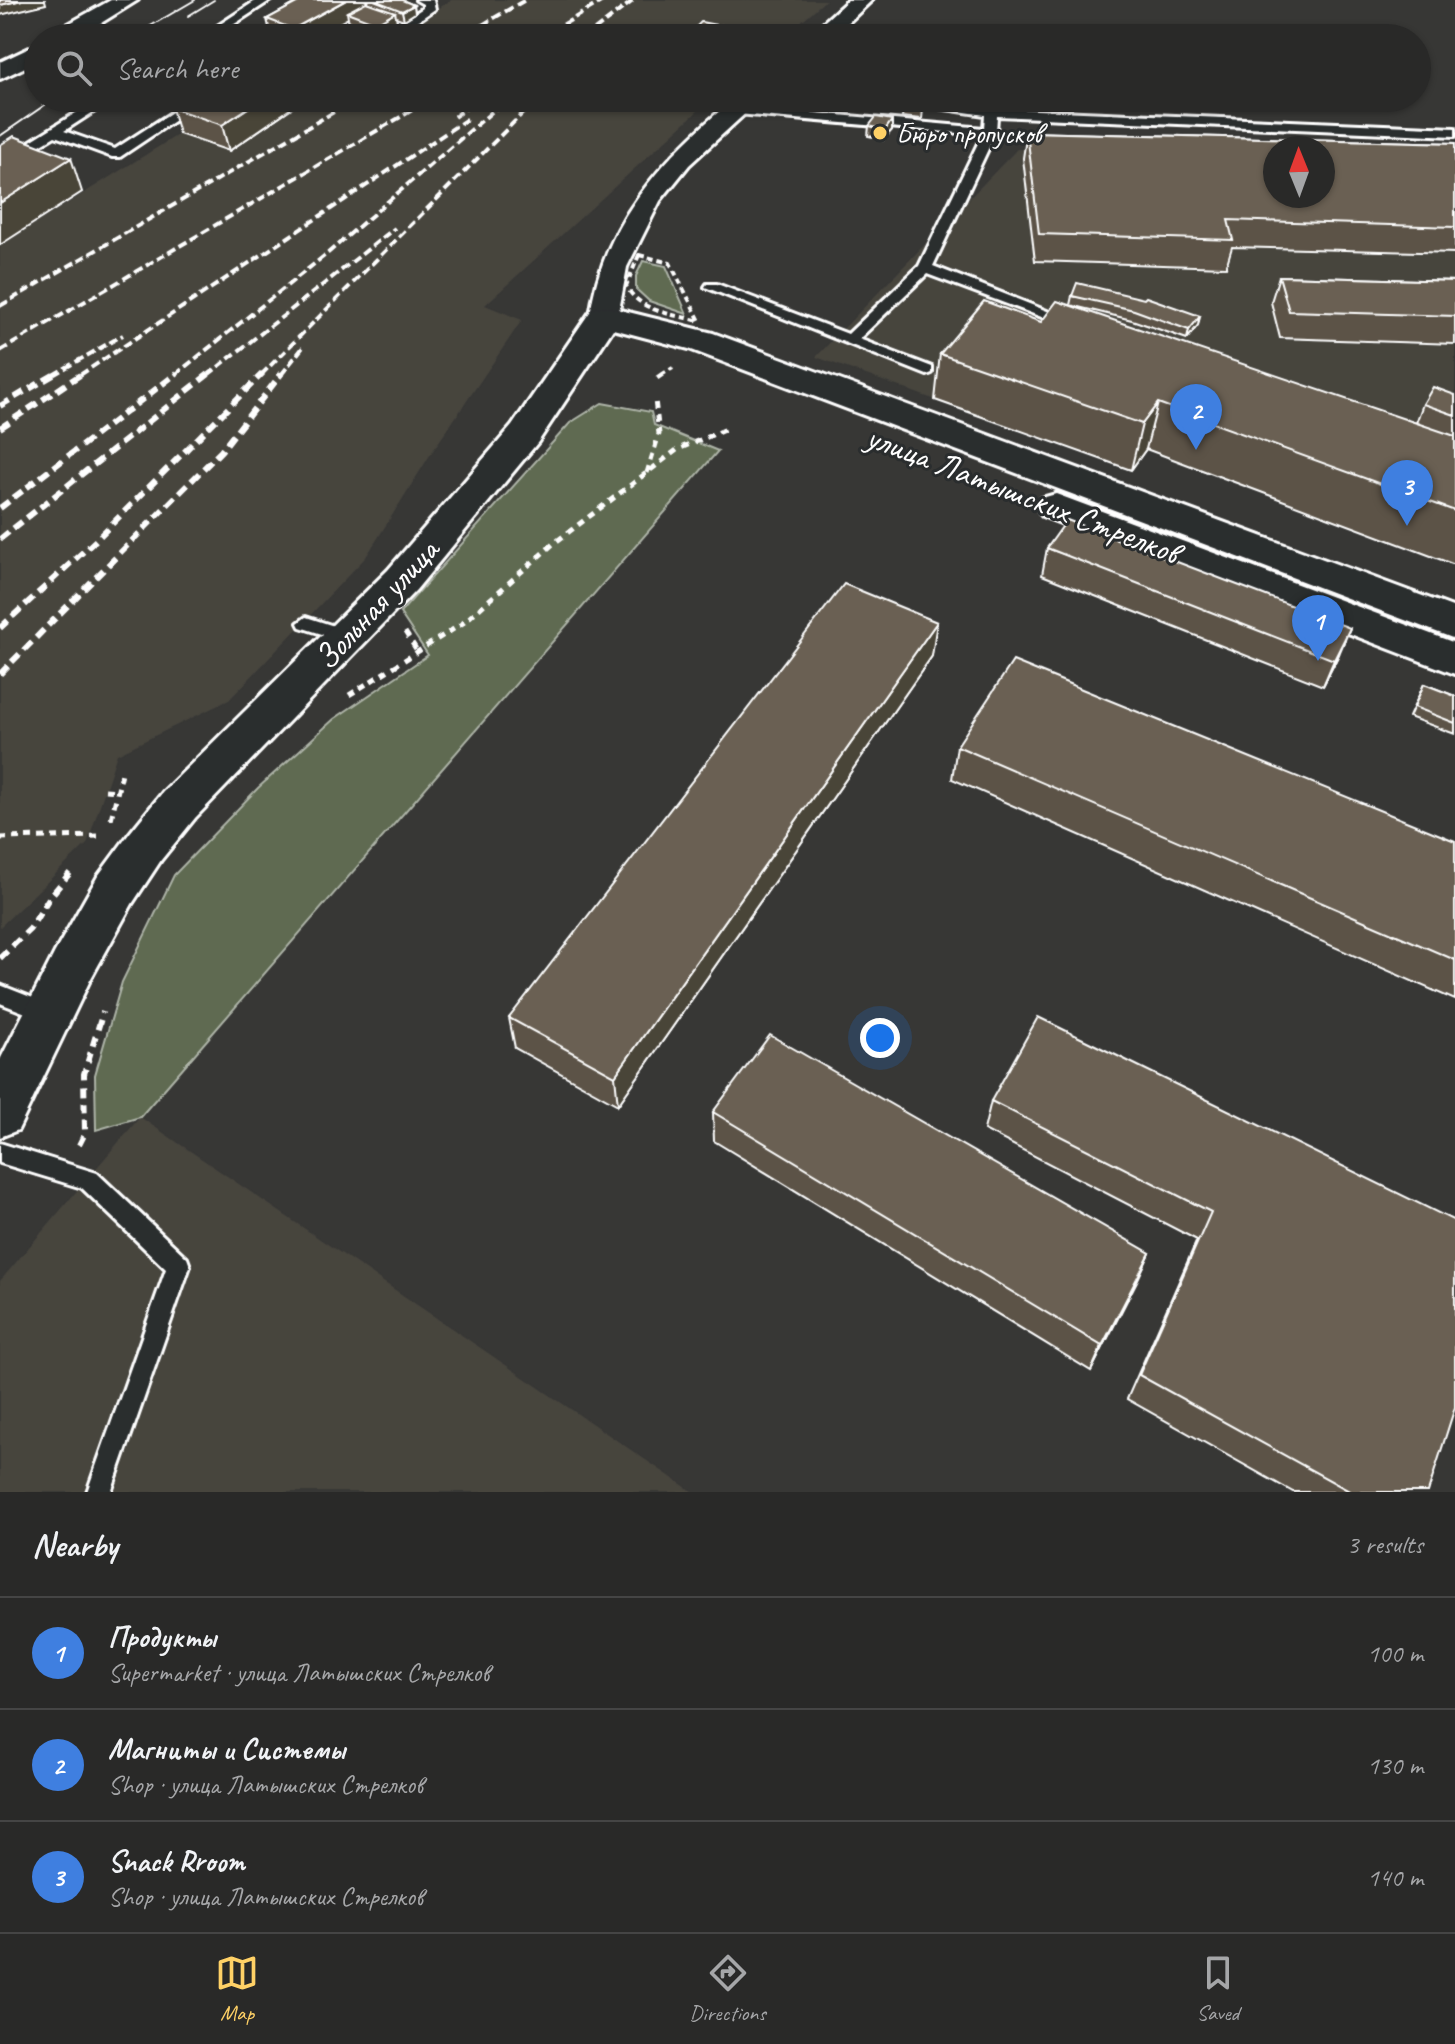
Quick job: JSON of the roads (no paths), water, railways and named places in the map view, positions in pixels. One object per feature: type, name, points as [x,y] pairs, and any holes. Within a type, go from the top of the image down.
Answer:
[{"type":"street","points":[[85,24],[127,0]]},
{"type":"street","points":[[834,24],[861,0]]},
{"type":"street","points":[[0,72],[24,59]]},
{"type":"street","name":"Зольная улица","points":[[0,1113],[115,890],[145,847],[179,805],[402,580],[525,434],[596,328],[606,288],[633,222],[665,177],[697,142],[733,112]]},
{"type":"street","name":"улица Латышских Стрелков","points":[[596,328],[701,341],[1455,624]]},
{"type":"street","name":"улица Латышских Стрелков","points":[[596,328],[680,363],[1455,659]]},
{"type":"lane","points":[[227,24],[265,0]]},
{"type":"lane","points":[[406,24],[429,9],[429,2],[422,0]]},
{"type":"lane","points":[[0,165],[87,112]]},
{"type":"lane","points":[[55,132],[116,154],[180,112]]},
{"type":"lane","points":[[814,112],[990,132]]},
{"type":"lane","points":[[851,339],[925,268],[990,132],[991,112],[1455,132]]},
{"type":"lane","points":[[925,268],[1087,329]]},
{"type":"lane","points":[[712,287],[927,370]]},
{"type":"lane","points":[[306,623],[347,636]]},
{"type":"lane","points":[[0,994],[49,1013]]},
{"type":"lane","points":[[0,1153],[89,1180],[179,1266],[99,1492]]},
{"type":"tram line","points":[[154,24],[195,0]]},
{"type":"tram line","points":[[188,16],[214,0]]},
{"type":"tram line","points":[[0,136],[35,112]]},
{"type":"railway","points":[[484,24],[525,0]]},
{"type":"railway","points":[[564,24],[604,0]]},
{"type":"railway","points":[[602,24],[634,0]]},
{"type":"railway","points":[[0,306],[334,112]]},
{"type":"railway","points":[[0,351],[409,112]]},
{"type":"railway","points":[[454,117],[461,112]]},
{"type":"railway","points":[[175,375],[328,253],[492,112]]},
{"type":"railway","points":[[0,628],[96,540],[524,112]]},
{"type":"railway","points":[[80,375],[470,117]]},
{"type":"railway","points":[[208,375],[395,228]]},
{"type":"railway","points":[[53,375],[123,335]]},
{"type":"railway","points":[[281,375],[304,346]]},
{"type":"railway","points":[[0,406],[57,373]]},
{"type":"railway","points":[[0,428],[83,373]]},
{"type":"railway","points":[[0,508],[177,373]]},
{"type":"railway","points":[[0,539],[210,373]]},
{"type":"railway","points":[[0,674],[221,451],[282,373]]},
{"type":"place","name":"Бюро пропусков","points":[[880,133]]},
{"type":"place","name":"Магниты и Системы","points":[[1196,450]]},
{"type":"place","name":"Snack Rroom","points":[[1407,526]]},
{"type":"place","name":"Продукты","points":[[1318,661]]}]
